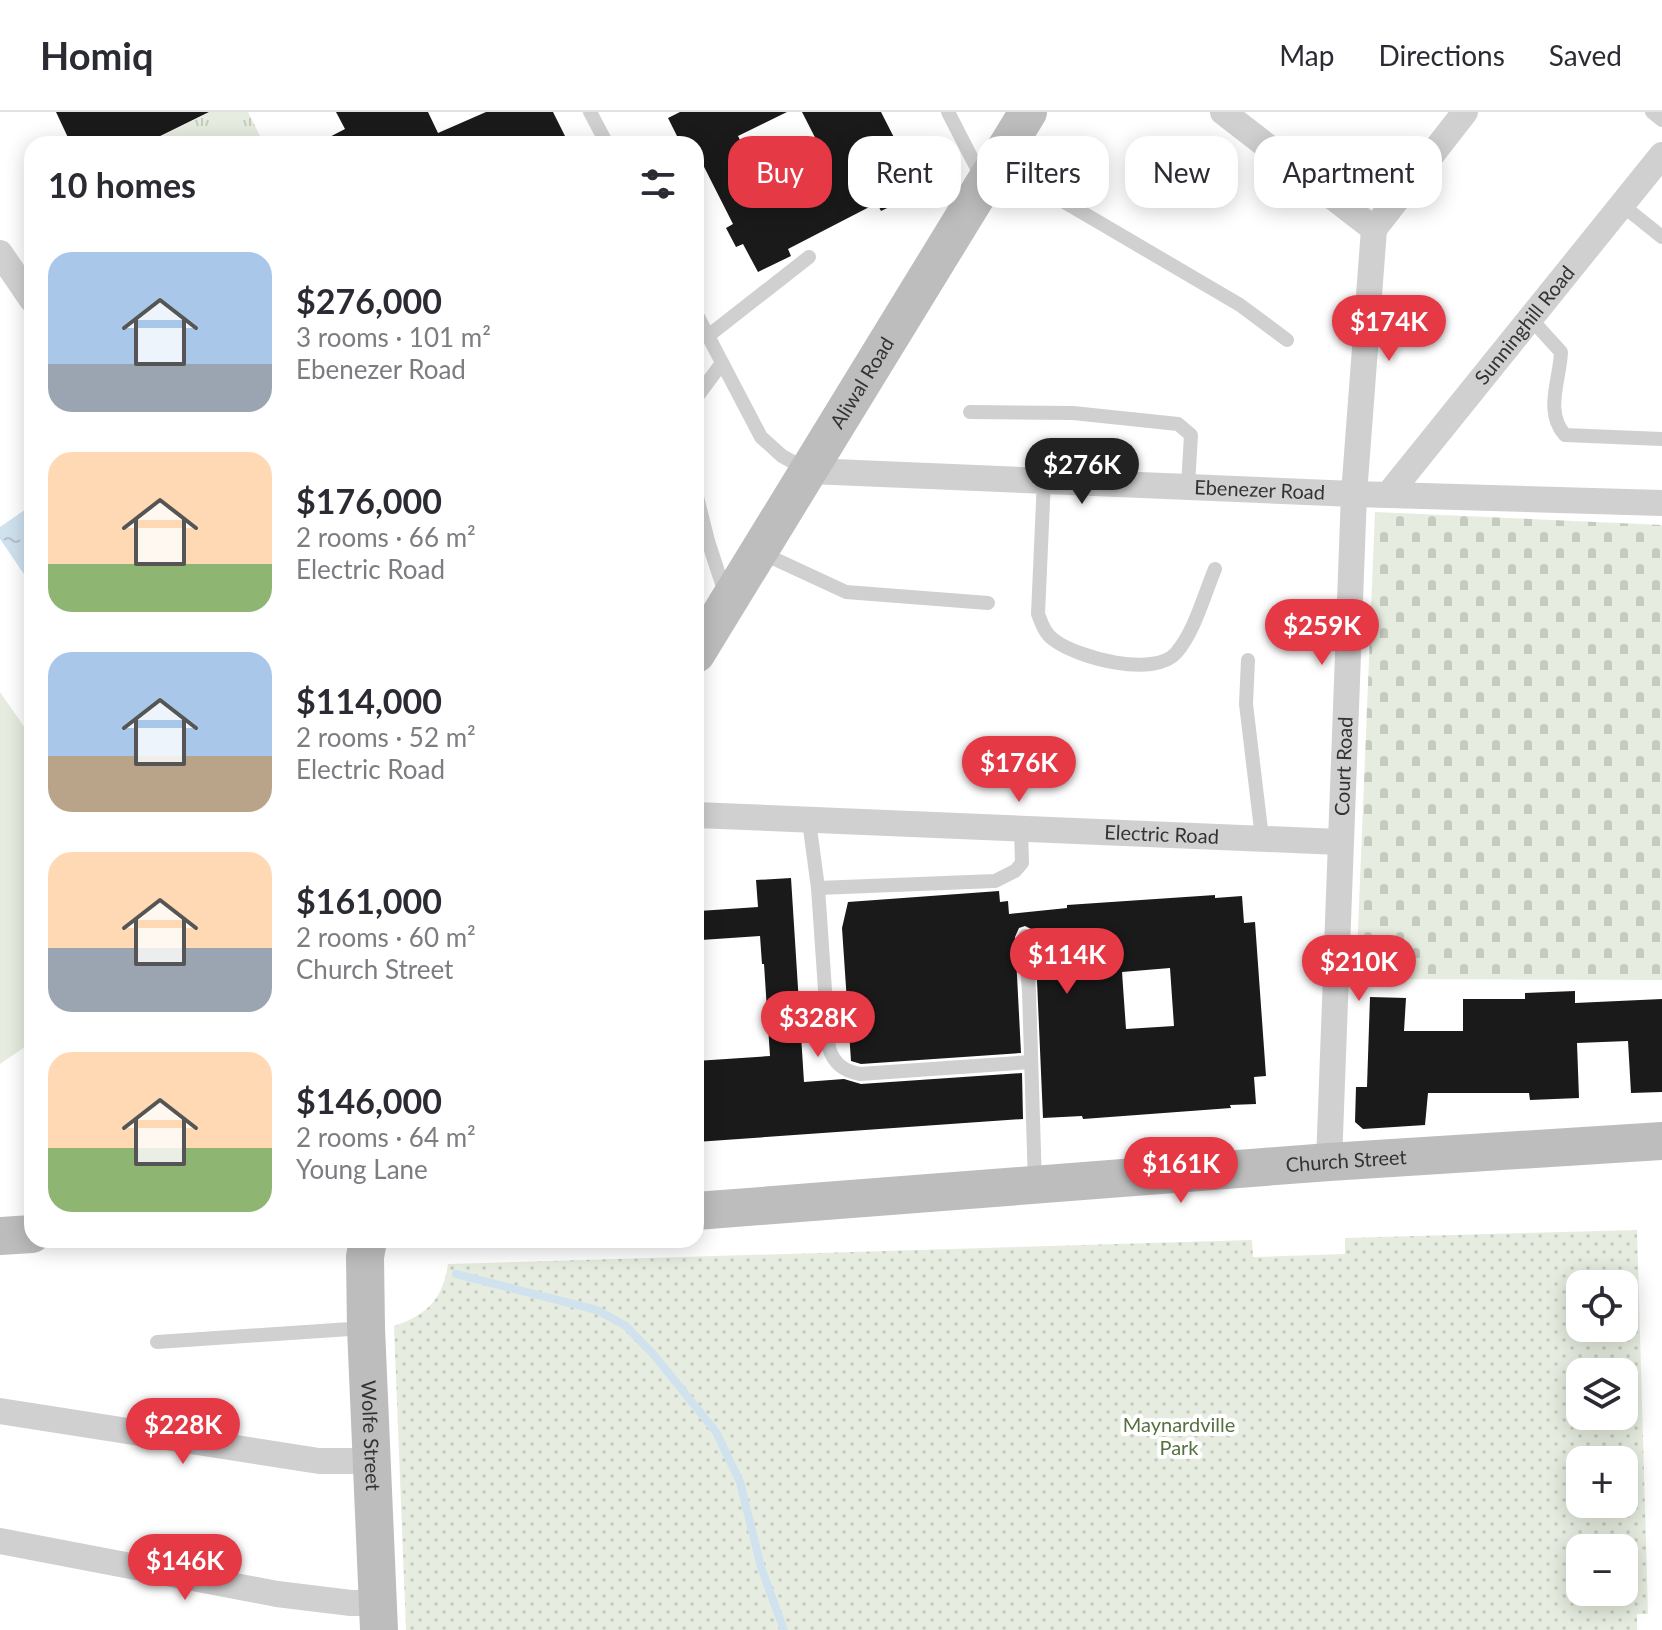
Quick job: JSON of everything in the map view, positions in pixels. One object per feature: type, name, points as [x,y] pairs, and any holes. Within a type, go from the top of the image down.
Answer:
[{"type":"street","name":"Aliwal Road","points":[[1013,136],[1028,112]]},
{"type":"street","points":[[1223,112],[1374,229],[1465,112]]},
{"type":"street","name":"Sunninghill Road","points":[[1388,495],[1662,155]]},
{"type":"street","name":"Aliwal Road","points":[[704,641],[977,196]]},
{"type":"street","name":"Court Road","points":[[1329,1162],[1354,494],[1374,229]]},
{"type":"street","points":[[0,253],[24,288]]},
{"type":"street","name":"Ebenezer Road","points":[[810,471],[1354,494],[1662,503]]},
{"type":"street","name":"Electric Road","points":[[704,815],[1339,842]]},
{"type":"street","name":"Church Street","points":[[704,1210],[1329,1162],[1662,1141]]},
{"type":"street","points":[[0,1236],[24,1234]]},
{"type":"street","name":"Wolfe Street","points":[[367,1248],[366,1328],[378,1617]]},
{"type":"street","points":[[0,1411],[319,1461],[372,1461]]},
{"type":"street","points":[[0,1541],[277,1594],[351,1603],[378,1617]]},
{"type":"lane","points":[[590,112],[603,136]]},
{"type":"lane","points":[[948,112],[977,153]]},
{"type":"lane","points":[[1652,112],[1662,120]]},
{"type":"lane","points":[[1622,205],[1662,237]]},
{"type":"lane","points":[[1057,208],[1240,305],[1287,340]]},
{"type":"lane","points":[[708,336],[809,257]]},
{"type":"lane","points":[[1530,318],[1561,352],[1553,409],[1556,426],[1565,435],[1662,439]]},
{"type":"lane","points":[[704,328],[761,437],[789,460],[810,471]]},
{"type":"lane","points":[[704,387],[722,363]]},
{"type":"lane","points":[[970,412],[1073,413],[1178,424],[1191,435],[1188,485]]},
{"type":"lane","points":[[1044,480],[1038,614],[1045,631],[1053,640],[1114,663],[1164,661],[1175,655],[1186,639],[1215,569]]},
{"type":"lane","points":[[704,525],[728,602]]},
{"type":"lane","points":[[759,552],[846,592],[988,603]]},
{"type":"lane","points":[[1248,660],[1246,704],[1262,838]]},
{"type":"lane","points":[[809,821],[818,888],[829,1048],[841,1067],[860,1074],[1031,1062]]},
{"type":"lane","points":[[818,888],[995,881],[1015,871],[1022,863],[1021,829]]},
{"type":"lane","points":[[1025,936],[1035,1185]]},
{"type":"lane","points":[[157,1342],[366,1328]]},
{"type":"green space","points":[[210,112],[248,112],[260,136],[162,136]]},
{"type":"green space","points":[[1375,512],[1662,525],[1662,980],[1356,979]]},
{"type":"green space","points":[[0,692],[24,726],[24,1048],[0,1064]]},
{"type":"green space","name":"Maynardville Park","points":[[1637,1230],[1648,1614],[1637,1614],[1637,1630],[406,1630],[394,1326],[416,1317],[432,1304],[442,1287],[448,1264],[1252,1240],[1253,1257],[1345,1254],[1345,1238]]},
{"type":"water","points":[[24,510],[24,574],[0,539],[0,527]]},
{"type":"building","points":[[56,112],[209,112],[160,136],[67,136]]},
{"type":"building","points":[[336,112],[428,112],[438,133],[486,112],[553,112],[565,136],[331,136],[345,129]]},
{"type":"building","points":[[680,112],[787,112],[738,136],[728,136],[728,208],[832,208],[832,136],[814,136],[802,112],[881,112],[893,136],[848,136],[848,208],[867,208],[788,249],[791,256],[758,272],[743,244],[736,247],[726,228],[733,224],[704,167],[704,136],[677,136],[668,118]]},
{"type":"building","points":[[791,878],[804,1082],[844,1079],[861,1084],[1022,1073],[1023,1119],[704,1141],[704,1060],[770,1056],[760,936],[704,940],[704,911],[758,907],[756,880]]},
{"type":"building","points":[[999,891],[1000,902],[1008,901],[1009,914],[1067,908],[1067,905],[1242,896],[1244,923],[1255,922],[1266,1076],[1254,1077],[1256,1104],[1083,1119],[1082,1116],[1043,1118],[1035,935],[1025,926],[1019,928],[1015,937],[1021,1053],[861,1064],[851,1061],[842,928],[848,902]],"holes":[[[1170,968],[1174,1026],[1126,1029],[1122,972]]]},
{"type":"building","points":[[1575,991],[1575,1003],[1662,999],[1662,1092],[1631,1093],[1628,1041],[1577,1043],[1579,1098],[1530,1100],[1529,1093],[1428,1093],[1425,1125],[1363,1129],[1355,1122],[1356,1087],[1367,1087],[1370,997],[1406,998],[1404,1031],[1463,1031],[1463,999],[1525,999],[1525,993]]},
{"type":"waterway","points":[[456,1274],[597,1310],[626,1326],[654,1355],[716,1432],[740,1482],[761,1567],[784,1630]]}]
